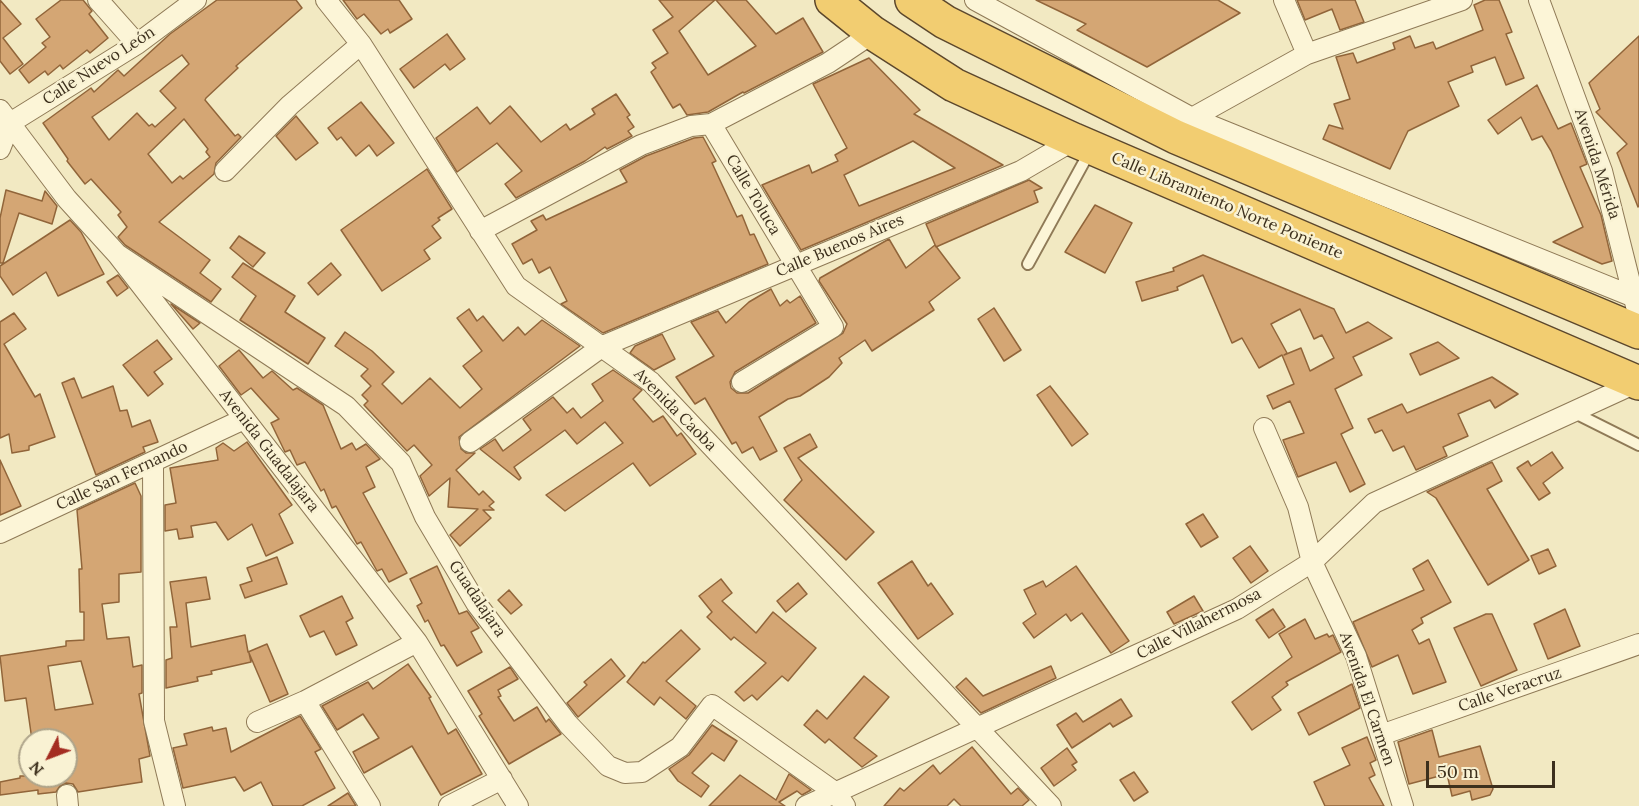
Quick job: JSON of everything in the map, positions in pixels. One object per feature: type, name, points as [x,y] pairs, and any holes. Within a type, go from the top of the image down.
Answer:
[{"type":"highway","name":"Calle Libramiento Norte Poniente","points":[[832,0],[873,33],[954,85],[1083,144],[1638,383]]},
{"type":"highway","points":[[921,3],[945,22],[1638,332]]},
{"type":"street","points":[[98,0],[137,44]]},
{"type":"street","name":"Calle Nuevo León","points":[[3,119],[137,44],[196,0]]},
{"type":"street","name":"Avenida Caoba","points":[[326,0],[361,44],[516,286],[651,382],[1051,806]]},
{"type":"street","points":[[975,0],[1184,127],[1637,298]]},
{"type":"street","points":[[1284,0],[1307,54]]},
{"type":"street","points":[[1184,127],[1307,54],[1462,0]]},
{"type":"street","name":"Avenida Mérida","points":[[1539,0],[1602,171],[1637,298],[1638,332]]},
{"type":"street","points":[[480,231],[641,145],[691,126],[711,124],[828,63],[873,33]]},
{"type":"street","points":[[225,171],[290,105],[361,44]]},
{"type":"street","points":[[0,149],[3,119]]},
{"type":"street","name":"Avenida Guadalajara","points":[[3,119],[67,200],[117,255],[417,642],[518,806]]},
{"type":"street","name":"Calle Toluca","points":[[711,124],[832,327],[742,382]]},
{"type":"street","name":"Calle Buenos Aires","points":[[470,441],[603,346],[1083,144]]},
{"type":"street","name":"Guadalajara","points":[[117,255],[346,406],[401,463],[425,517],[476,603],[568,724],[608,766],[625,773],[642,772],[680,747],[712,705],[840,800]]},
{"type":"street","name":"Calle Villahermosa","points":[[806,806],[840,800],[978,730],[1237,609],[1312,562],[1374,503],[1638,383]]},
{"type":"street","name":"Calle San Fernando","points":[[0,533],[244,419]]},
{"type":"street","name":"Avenida El Carmen","points":[[1264,428],[1298,507],[1312,562],[1356,656],[1403,806]]},
{"type":"street","points":[[153,462],[154,721],[175,806]]},
{"type":"street","points":[[256,722],[305,701],[417,642]]},
{"type":"street","name":"Calle Veracruz","points":[[1381,735],[1639,644]]},
{"type":"street","points":[[305,701],[370,806]]},
{"type":"street","points":[[449,806],[501,779]]},
{"type":"lane","points":[[1028,264],[1083,144]]},
{"type":"lane","points":[[1575,413],[1639,445]]},
{"type":"building","points":[[0,0],[21,24],[3,38],[23,64],[10,74],[0,61]]},
{"type":"building","points":[[61,0],[83,0],[92,11],[89,14],[108,38],[90,53],[87,50],[63,69],[60,65],[48,75],[45,71],[29,83],[19,70],[46,47],[42,43],[50,37],[36,19]]},
{"type":"building","points":[[217,0],[296,0],[302,8],[236,66],[238,68],[206,98],[205,100],[235,136],[238,134],[241,137],[216,163],[214,174],[159,222],[210,260],[200,273],[221,289],[211,302],[125,245],[118,237],[127,227],[118,215],[121,212],[91,179],[85,184],[43,123],[91,88],[94,92],[118,70],[124,76],[170,34]],"holes":[[[182,55],[189,64],[160,91],[176,108],[155,127],[152,124],[149,126],[137,113],[109,140],[92,117]],[[184,119],[208,149],[206,152],[210,157],[183,179],[180,176],[172,183],[148,154]]]},
{"type":"building","points":[[343,0],[399,0],[412,19],[390,33],[388,29],[381,34],[364,14],[357,19]]},
{"type":"building","points":[[659,0],[715,0],[679,31],[708,75],[756,46],[716,0],[746,0],[776,34],[803,18],[823,52],[708,112],[687,115],[680,104],[673,108],[651,72],[656,68],[652,63],[668,53],[653,30],[673,17]]},
{"type":"building","points":[[1036,0],[1218,0],[1240,13],[1147,67],[1077,30],[1086,24]]},
{"type":"building","points":[[1297,0],[1355,0],[1364,22],[1340,30],[1332,9],[1305,20]]},
{"type":"building","points":[[1485,0],[1499,0],[1512,32],[1506,34],[1524,78],[1506,85],[1495,57],[1471,66],[1473,72],[1448,82],[1459,106],[1408,131],[1390,169],[1323,139],[1329,125],[1343,129],[1334,104],[1350,99],[1336,57],[1353,53],[1357,63],[1395,49],[1393,43],[1410,36],[1415,48],[1433,42],[1436,49],[1483,30],[1474,5]]},
{"type":"building","points":[[447,34],[465,59],[450,70],[445,64],[414,88],[400,69]]},
{"type":"building","points":[[1639,36],[1638,207],[1617,153],[1627,144],[1596,112],[1600,109],[1589,83]]},
{"type":"building","points":[[869,58],[920,110],[914,114],[1003,165],[801,250],[762,185],[809,165],[812,173],[838,161],[835,155],[847,148],[813,84]],"holes":[[[913,141],[955,168],[859,206],[844,175]]]},
{"type":"building","points":[[1537,85],[1558,129],[1571,123],[1587,164],[1580,167],[1601,215],[1612,261],[1602,264],[1553,242],[1583,227],[1551,151],[1542,136],[1532,140],[1521,117],[1498,134],[1488,120]]},
{"type":"building","points":[[616,94],[630,115],[627,117],[634,127],[628,131],[632,136],[607,149],[605,147],[585,161],[516,198],[505,184],[522,171],[497,143],[457,172],[436,138],[477,107],[490,124],[510,106],[541,142],[566,124],[570,130],[595,114],[592,109]]},
{"type":"building","points":[[361,102],[394,143],[377,156],[369,145],[356,156],[341,137],[337,140],[328,128]]},
{"type":"building","points":[[296,116],[318,143],[296,160],[276,136]]},
{"type":"building","points":[[703,137],[716,161],[712,163],[737,217],[742,215],[750,235],[754,234],[768,264],[603,333],[561,304],[567,301],[550,267],[539,273],[532,259],[523,264],[512,244],[537,230],[531,221],[543,215],[546,220],[627,182],[620,170],[646,156],[694,138]]},
{"type":"building","points":[[427,169],[452,209],[438,218],[440,220],[432,226],[441,238],[424,250],[430,259],[382,291],[341,230]]},
{"type":"building","points":[[1029,180],[1042,188],[1034,191],[1038,202],[936,247],[926,224]]},
{"type":"building","points":[[6,190],[42,201],[45,191],[57,206],[52,224],[19,213],[3,263],[0,263],[0,218]]},
{"type":"building","points":[[1095,205],[1132,223],[1105,273],[1065,252]]},
{"type":"building","points":[[70,220],[81,232],[104,274],[58,296],[46,272],[13,295],[0,276],[0,266]]},
{"type":"building","points":[[239,236],[265,253],[253,267],[230,248]]},
{"type":"building","points":[[889,239],[906,268],[935,245],[960,278],[929,302],[934,310],[872,351],[865,340],[839,358],[842,363],[829,377],[800,396],[788,399],[759,417],[777,451],[760,460],[753,447],[742,453],[736,442],[732,444],[705,398],[695,404],[676,377],[714,356],[691,322],[718,311],[726,323],[749,302],[771,289],[780,306],[787,300],[790,303],[800,296],[816,323],[735,372],[730,382],[731,388],[737,393],[748,393],[843,333],[847,324],[819,281],[820,278]]},
{"type":"building","points":[[1203,255],[1334,309],[1346,333],[1368,322],[1392,338],[1353,357],[1362,375],[1335,389],[1353,428],[1341,434],[1365,484],[1350,492],[1336,462],[1298,477],[1283,440],[1304,433],[1290,401],[1273,409],[1267,396],[1294,384],[1282,355],[1259,368],[1242,338],[1232,343],[1203,275],[1177,287],[1178,290],[1142,301],[1136,282],[1174,271],[1173,268]],"holes":[[[1300,309],[1314,339],[1322,335],[1334,358],[1310,371],[1301,348],[1284,355],[1287,353],[1271,324]]]},
{"type":"building","points":[[243,263],[295,296],[285,312],[325,338],[308,364],[240,320],[256,296],[232,277]]},
{"type":"building","points":[[331,263],[341,275],[318,295],[308,283]]},
{"type":"building","points":[[118,275],[128,288],[117,296],[107,282]]},
{"type":"building","points":[[171,304],[200,323],[193,329]]},
{"type":"building","points":[[994,308],[1021,350],[1004,361],[978,319]]},
{"type":"building","points":[[469,309],[477,321],[483,316],[503,341],[518,327],[525,335],[542,320],[580,346],[459,437],[461,449],[466,453],[475,453],[456,470],[479,495],[483,491],[494,502],[489,506],[494,510],[483,510],[491,518],[460,546],[450,535],[478,509],[448,507],[450,478],[429,496],[420,476],[432,465],[414,445],[407,451],[364,405],[368,401],[362,395],[371,386],[361,376],[368,369],[335,346],[345,332],[372,351],[394,372],[382,384],[402,404],[430,378],[460,408],[482,389],[463,366],[482,351],[457,318]]},
{"type":"building","points":[[14,313],[26,329],[4,344],[35,397],[40,394],[55,437],[29,446],[29,450],[12,453],[9,434],[0,438],[0,322]]},
{"type":"building","points":[[662,334],[675,359],[654,370],[630,353],[635,346]]},
{"type":"building","points":[[157,340],[172,359],[154,372],[163,384],[148,396],[123,365]]},
{"type":"building","points":[[1438,342],[1459,358],[1420,375],[1410,354]]},
{"type":"building","points":[[239,350],[263,378],[272,371],[293,390],[297,388],[323,405],[341,449],[352,443],[356,450],[366,444],[380,459],[366,467],[375,487],[363,493],[407,573],[389,582],[382,569],[377,571],[361,542],[357,544],[336,506],[332,508],[324,489],[321,491],[305,462],[297,465],[290,450],[285,452],[271,423],[279,419],[251,388],[241,395],[219,366]]},
{"type":"building","points":[[613,370],[642,390],[633,399],[653,422],[663,416],[677,436],[681,433],[696,454],[650,486],[633,463],[565,511],[546,495],[623,443],[605,422],[577,444],[565,430],[514,467],[521,478],[519,480],[480,449],[495,439],[503,451],[531,430],[523,419],[553,397],[567,413],[573,408],[581,418],[603,401],[592,384]]},
{"type":"building","points":[[1492,377],[1518,394],[1495,408],[1490,400],[1458,414],[1468,436],[1443,447],[1447,456],[1416,470],[1404,446],[1393,451],[1382,430],[1375,433],[1368,419],[1402,404],[1407,413]]},
{"type":"building","points":[[74,378],[82,398],[113,386],[120,411],[127,410],[132,427],[150,420],[158,442],[143,447],[145,452],[96,475],[62,383]]},
{"type":"building","points":[[1050,386],[1088,434],[1072,446],[1037,395]]},
{"type":"building","points":[[810,434],[817,447],[798,458],[874,532],[846,560],[784,500],[802,480],[784,448]]},
{"type":"building","points":[[247,442],[292,505],[279,514],[293,543],[266,556],[252,524],[228,540],[216,522],[191,526],[193,537],[179,539],[177,529],[165,531],[165,505],[176,503],[170,468],[218,460],[216,448],[223,443],[234,451]]},
{"type":"building","points":[[1552,452],[1563,468],[1543,483],[1550,493],[1539,500],[1517,468],[1528,461],[1531,466]]},
{"type":"building","points":[[0,460],[21,506],[0,515]]},
{"type":"building","points":[[1492,462],[1502,481],[1487,489],[1529,560],[1488,585],[1436,498],[1427,492]]},
{"type":"building","points":[[135,483],[141,496],[141,572],[119,574],[119,602],[102,604],[107,639],[129,637],[133,667],[142,665],[142,693],[139,694],[150,756],[139,759],[142,782],[78,792],[76,788],[78,788],[78,728],[30,728],[26,698],[5,701],[0,656],[66,646],[66,641],[84,640],[84,612],[80,612],[79,569],[82,569],[77,510]],"holes":[[[81,661],[93,704],[55,710],[48,666]]]},
{"type":"building","points":[[1203,514],[1218,537],[1201,547],[1186,524]]},
{"type":"building","points":[[1250,546],[1268,571],[1251,583],[1233,558]]},
{"type":"building","points":[[1548,549],[1556,566],[1539,574],[1531,556]]},
{"type":"building","points":[[277,557],[287,584],[245,598],[240,585],[252,581],[247,568]]},
{"type":"building","points":[[1428,560],[1451,602],[1421,618],[1423,623],[1412,630],[1419,644],[1429,639],[1446,682],[1413,694],[1398,655],[1372,667],[1353,622],[1424,590],[1413,569]]},
{"type":"building","points":[[912,561],[928,586],[931,583],[953,614],[918,639],[878,583]]},
{"type":"building","points":[[437,566],[459,614],[467,611],[479,628],[471,632],[482,652],[457,666],[444,645],[441,646],[428,620],[425,622],[417,606],[422,603],[410,579]]},
{"type":"building","points":[[1076,566],[1129,641],[1111,653],[1082,613],[1071,621],[1066,614],[1034,638],[1023,623],[1036,614],[1024,590],[1043,581],[1046,587]]},
{"type":"building","points":[[206,577],[210,599],[186,603],[191,647],[245,635],[248,652],[267,644],[288,694],[270,702],[249,653],[251,662],[211,671],[212,674],[197,677],[198,681],[166,688],[166,660],[172,658],[170,627],[177,627],[170,582]]},
{"type":"building","points":[[721,579],[732,593],[722,601],[756,633],[773,612],[816,648],[788,681],[782,676],[757,700],[752,695],[744,701],[735,692],[766,663],[734,637],[731,640],[707,617],[712,612],[699,596]]},
{"type":"building","points":[[798,583],[807,594],[786,612],[777,601]]},
{"type":"building","points":[[509,590],[522,605],[511,614],[498,600]]},
{"type":"building","points":[[342,596],[353,618],[346,622],[357,645],[336,655],[324,631],[310,637],[300,616]]},
{"type":"building","points":[[1194,596],[1203,611],[1174,624],[1167,612]]},
{"type":"building","points":[[1273,609],[1285,627],[1269,638],[1256,620]]},
{"type":"building","points":[[1565,609],[1580,646],[1548,659],[1534,624]]},
{"type":"building","points":[[1486,614],[1492,614],[1517,670],[1481,686],[1454,628]]},
{"type":"building","points":[[1305,619],[1315,639],[1327,634],[1329,637],[1333,635],[1341,652],[1286,682],[1288,685],[1272,697],[1281,710],[1252,730],[1232,702],[1292,657],[1279,634]]},
{"type":"building","points":[[681,630],[700,649],[666,681],[696,706],[686,719],[660,697],[654,705],[627,682],[643,662],[645,663]]},
{"type":"building","points":[[611,659],[625,676],[578,717],[567,703],[587,685],[584,682]]},
{"type":"building","points":[[408,664],[431,697],[429,698],[448,734],[456,729],[482,774],[441,795],[412,746],[364,773],[353,752],[379,738],[363,714],[337,730],[322,706],[368,682],[373,689]]},
{"type":"building","points":[[1051,666],[1056,678],[981,713],[956,687],[966,678],[983,696]]},
{"type":"building","points":[[510,667],[518,679],[498,690],[501,696],[498,697],[514,721],[537,707],[546,722],[549,719],[561,734],[509,764],[479,716],[482,714],[468,691]]},
{"type":"building","points":[[864,676],[889,697],[854,738],[877,756],[862,767],[829,739],[825,743],[804,725],[817,710],[827,719]]},
{"type":"building","points":[[1352,684],[1360,708],[1309,735],[1298,713]]},
{"type":"building","points":[[1121,699],[1132,716],[1113,727],[1110,723],[1072,748],[1057,725],[1076,713],[1083,722]]},
{"type":"building","points":[[300,716],[321,749],[315,752],[335,788],[302,806],[273,806],[261,782],[244,791],[235,777],[183,788],[173,748],[187,745],[184,734],[212,727],[213,731],[226,728],[231,752]]},
{"type":"building","points":[[712,725],[737,741],[724,761],[712,753],[692,773],[709,786],[701,797],[678,781],[669,769],[689,755]]},
{"type":"building","points":[[1432,730],[1439,757],[1480,746],[1493,789],[1490,795],[1472,800],[1470,791],[1452,796],[1447,774],[1409,784],[1398,742]]},
{"type":"building","points":[[1367,737],[1376,760],[1370,763],[1375,775],[1369,778],[1384,806],[1325,806],[1314,782],[1350,765],[1342,748]]},
{"type":"building","points":[[972,747],[1011,794],[1018,788],[1029,800],[1022,806],[961,806],[954,799],[947,806],[884,806],[900,788],[904,791],[933,765],[940,774]]},
{"type":"building","points":[[1067,748],[1077,762],[1072,765],[1076,770],[1054,786],[1041,768]]},
{"type":"building","points":[[1134,772],[1148,792],[1134,801],[1120,780]]},
{"type":"building","points":[[789,774],[811,790],[802,795],[797,791],[779,802],[785,806],[709,806],[740,775],[776,800]]},
{"type":"building","points":[[18,778],[18,788],[59,788],[56,792],[38,794],[38,790],[0,795],[0,782]]},
{"type":"building","points":[[348,793],[356,806],[328,806]]}]
